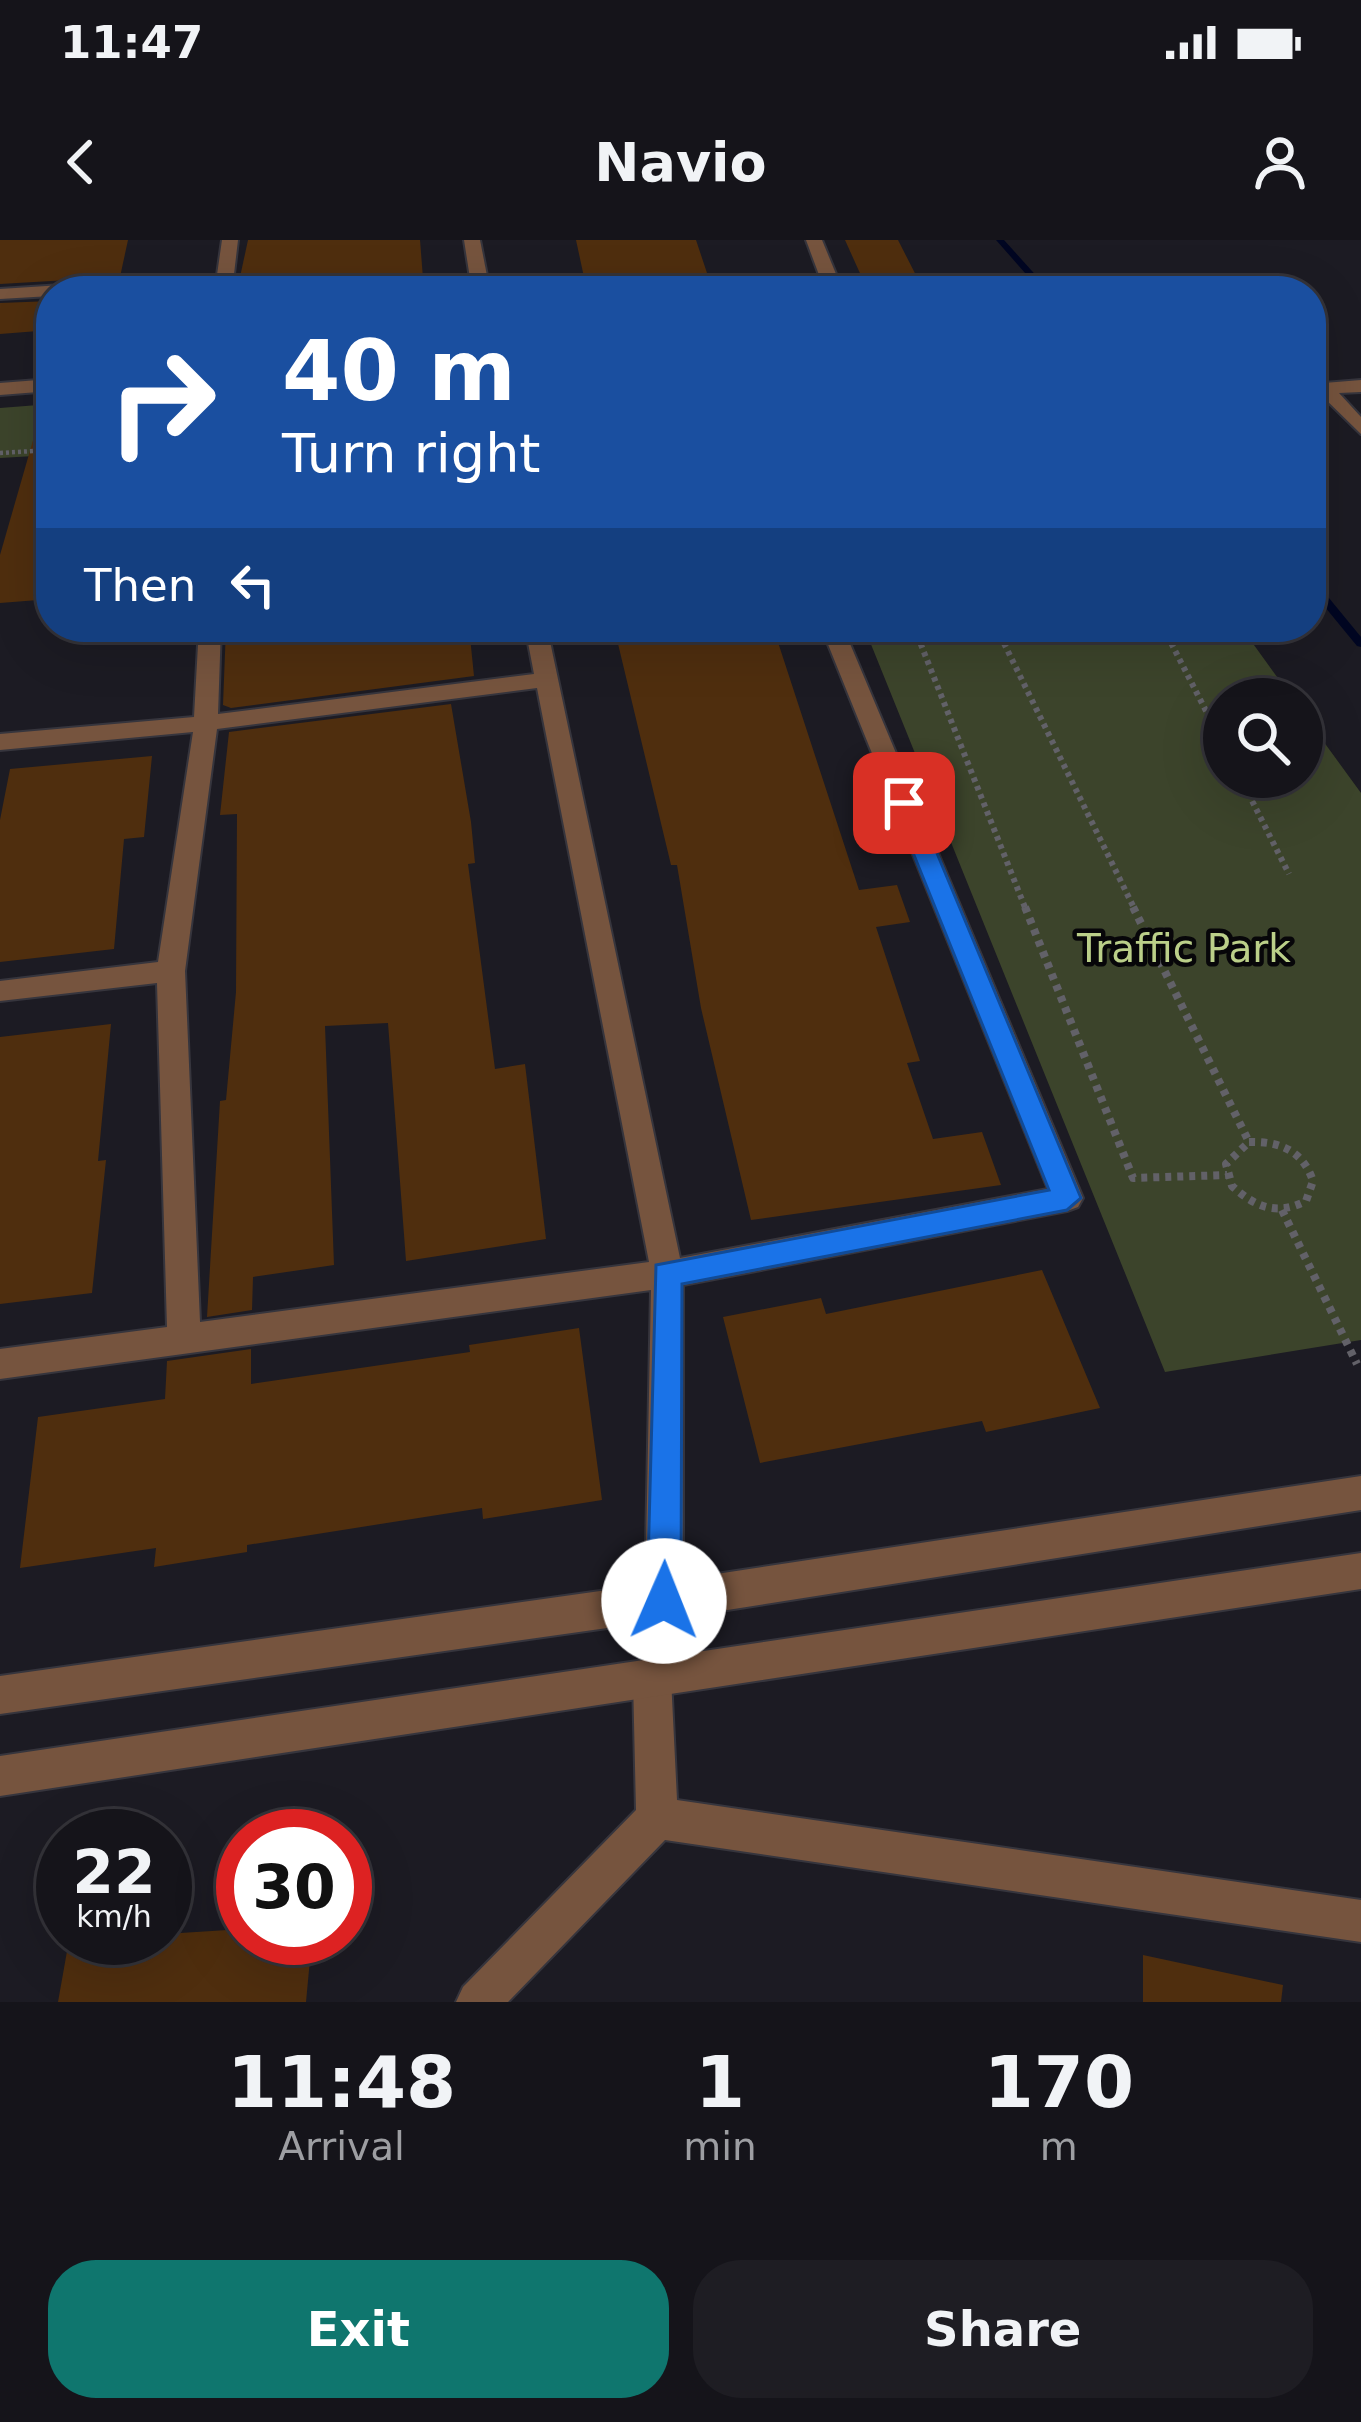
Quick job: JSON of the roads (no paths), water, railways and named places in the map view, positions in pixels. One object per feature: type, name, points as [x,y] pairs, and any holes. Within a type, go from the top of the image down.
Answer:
[{"type":"street","points":[[224,276],[230,240]]},
{"type":"street","points":[[472,240],[478,276]]},
{"type":"street","points":[[814,240],[828,276]]},
{"type":"street","points":[[0,294],[36,293]]},
{"type":"street","points":[[0,389],[36,386]]},
{"type":"street","points":[[1326,388],[1361,386]]},
{"type":"street","points":[[1326,390],[1361,428]]},
{"type":"street","points":[[184,1342],[171,971],[206,723],[209,642]]},
{"type":"street","points":[[539,642],[667,1274],[664,1601]]},
{"type":"street","points":[[0,1364],[667,1274],[1067,1198],[838,642]]},
{"type":"street","points":[[0,742],[206,723],[545,680]]},
{"type":"street","points":[[0,991],[171,971]]},
{"type":"street","points":[[0,1695],[664,1601],[1361,1493]]},
{"type":"street","points":[[0,1776],[1361,1570]]},
{"type":"street","points":[[478,2002],[657,1818],[652,1678]]},
{"type":"street","points":[[657,1818],[1361,1921]]},
{"type":"waterway","points":[[1000,240],[1032,276]]},
{"type":"waterway","points":[[1326,601],[1361,644]]},
{"type":"park label","name":"Traffic Park","points":[[1184,948]]}]
